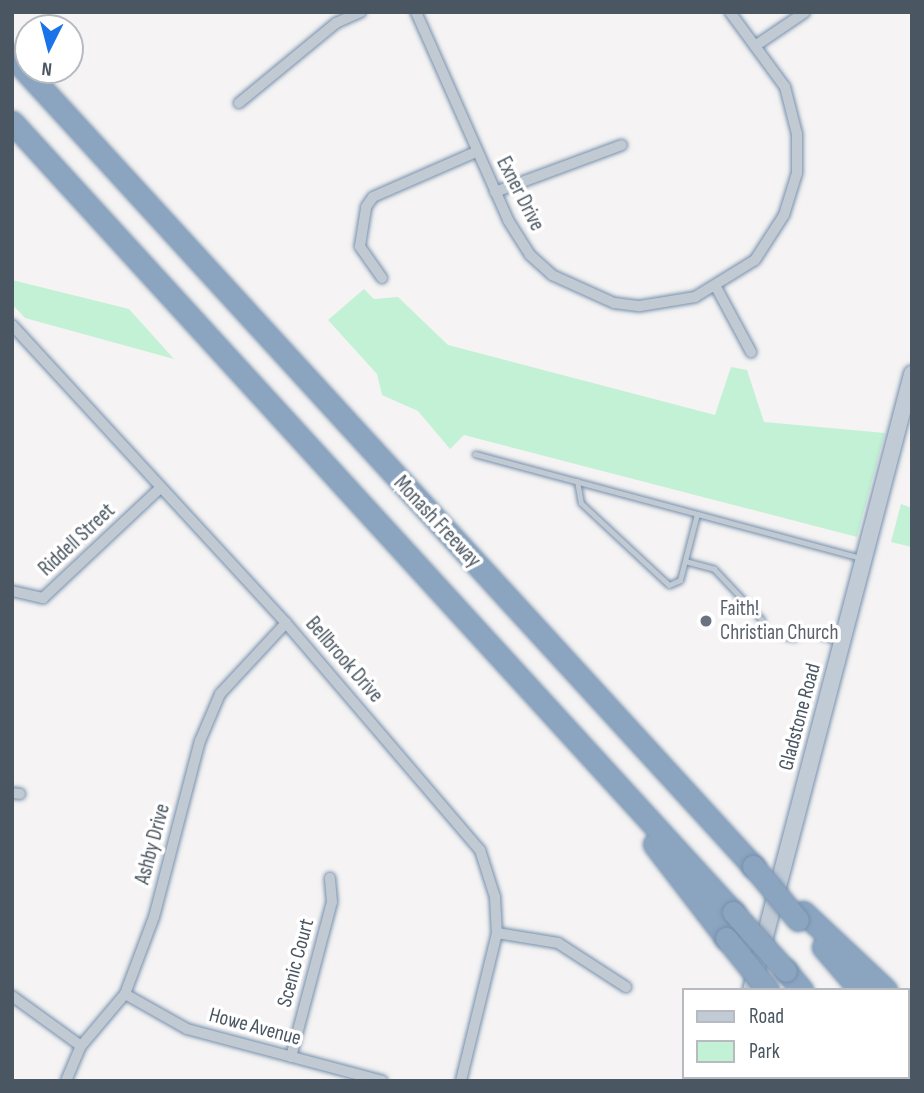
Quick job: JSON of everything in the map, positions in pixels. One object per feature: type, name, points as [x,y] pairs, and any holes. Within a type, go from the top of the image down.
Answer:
[{"type":"highway","name":"Monash Freeway","points":[[12,56],[801,916]]},
{"type":"highway","points":[[12,122],[800,988]]},
{"type":"highway","points":[[592,761],[766,988]]},
{"type":"highway","points":[[801,916],[858,988]]},
{"type":"highway","points":[[801,916],[884,988]]},
{"type":"main road","name":"Gladstone Road","points":[[752,988],[863,558],[905,428],[912,374]]},
{"type":"street","points":[[239,103],[336,23],[361,12]]},
{"type":"street","name":"Exner Drive","points":[[416,12],[495,192],[530,255],[552,275],[614,303],[669,304],[716,287],[755,260],[783,215],[797,173],[797,134],[785,87],[730,12]]},
{"type":"street","points":[[755,46],[805,12]]},
{"type":"street","points":[[495,192],[622,145]]},
{"type":"street","points":[[382,278],[360,246],[366,207],[373,197],[477,152]]},
{"type":"street","points":[[716,287],[751,352]]},
{"type":"street","name":"Bellbrook Drive","points":[[12,326],[286,623],[471,835],[489,870],[497,933],[461,1081]]},
{"type":"street","name":"Riddell Street","points":[[12,590],[43,598],[160,488]]},
{"type":"street","name":"Ashby Drive","points":[[65,1081],[80,1046],[125,994],[154,917],[200,741],[220,694],[286,623]]},
{"type":"street","name":"Scenic Court","points":[[291,1057],[332,902],[330,878]]},
{"type":"street","points":[[497,933],[558,943],[625,987]]},
{"type":"street","name":"Howe Avenue","points":[[125,994],[187,1029],[382,1081]]},
{"type":"street","points":[[12,996],[80,1046]]},
{"type":"lane","points":[[475,454],[863,558]]},
{"type":"lane","points":[[577,481],[581,502],[663,583],[677,584],[697,514]]},
{"type":"lane","points":[[685,561],[713,569],[762,620]]},
{"type":"lane","points":[[775,632],[798,636],[808,632],[842,642]]},
{"type":"green space","points":[[12,280],[129,309],[174,359],[25,318],[12,304]]},
{"type":"green space","points":[[364,289],[374,299],[398,297],[448,345],[715,415],[731,367],[747,370],[764,422],[885,433],[857,537],[464,435],[450,449],[418,411],[382,395],[377,374],[328,320]]},
{"type":"green space","points":[[901,504],[912,508],[912,547],[891,542]]},
{"type":"place","name":"Faith! Christian Church","points":[[706,621]]}]
